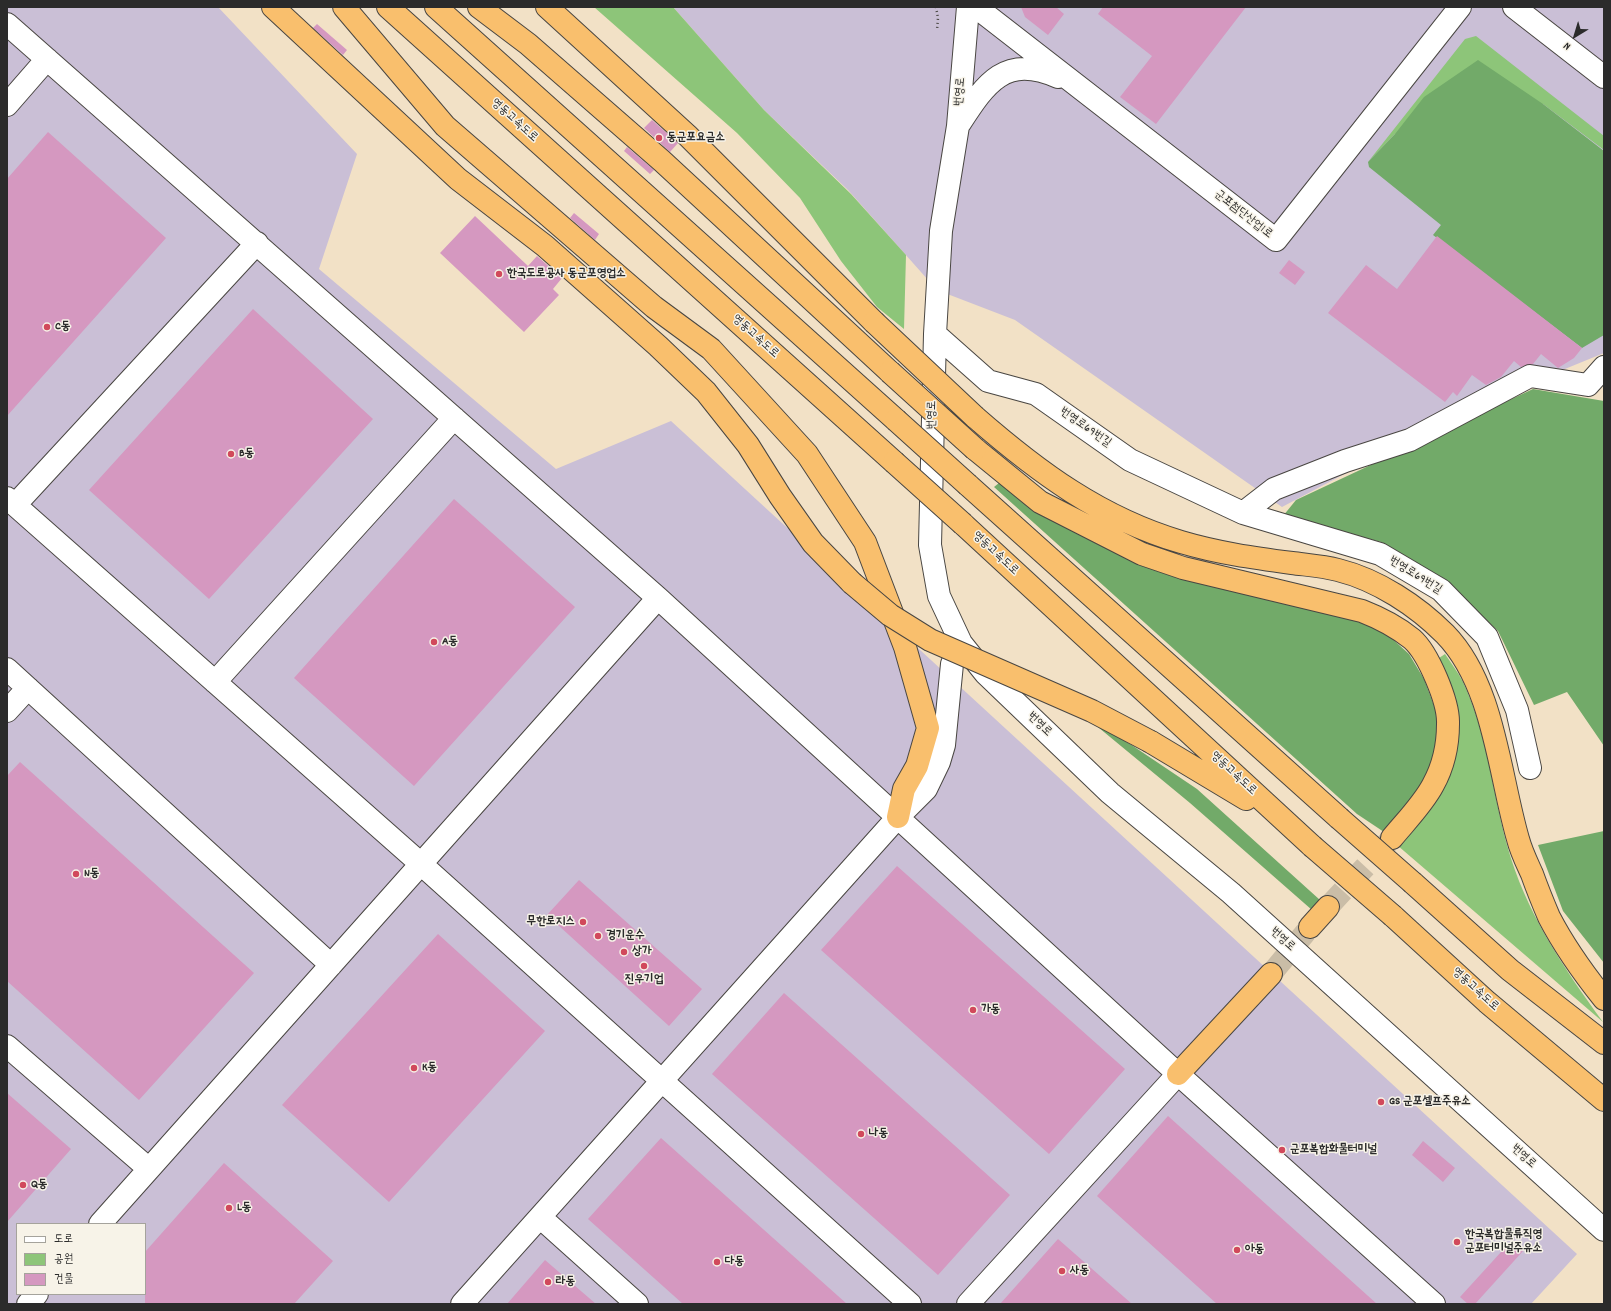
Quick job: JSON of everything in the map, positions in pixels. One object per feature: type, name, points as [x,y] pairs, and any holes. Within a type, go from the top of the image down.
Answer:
[{"type":"highway","points":[[273,7],[458,178],[545,246],[658,346],[706,392],[748,445],[780,496],[813,543],[852,583],[890,615],[930,640],[1092,711],[1151,742],[1292,828]]},
{"type":"highway","points":[[344,7],[445,126],[643,297],[711,349],[807,454],[864,542],[905,647],[928,728],[917,766],[904,789],[898,817]]},
{"type":"highway","name":"영동고속도로","points":[[388,7],[963,524],[1312,846],[1393,916],[1487,1002],[1604,1100]]},
{"type":"highway","points":[[436,7],[1510,970],[1604,1044]]},
{"type":"highway","points":[[478,7],[528,44],[662,161],[975,449],[1040,502],[1142,554],[1183,568],[1362,611],[1389,622],[1413,640],[1429,662],[1439,684],[1449,722],[1444,758],[1433,785],[1392,838]]},
{"type":"highway","points":[[546,7],[687,135],[874,322],[975,417],[1011,449],[1050,478],[1098,508],[1143,529],[1181,542],[1228,554],[1338,570],[1372,582],[1421,613],[1446,635],[1469,665],[1486,705],[1518,842],[1550,918],[1583,973],[1604,999]]},
{"type":"highway","points":[[1310,928],[1328,907]]},
{"type":"highway","points":[[1178,1074],[1271,974]]},
{"type":"street","name":"번영로","points":[[968,7],[958,126],[942,232],[936,334],[930,545],[939,596],[961,643],[985,673],[1110,793],[1231,893],[1604,1230]]},
{"type":"street","name":"군포첨단산업1로","points":[[976,7],[1276,240],[1460,7]]},
{"type":"street","points":[[1514,7],[1604,78]]},
{"type":"street","points":[[7,24],[658,598],[1178,1074],[1434,1304]]},
{"type":"street","points":[[7,105],[47,59]]},
{"type":"street","points":[[958,126],[981,91],[991,81],[1006,72],[1033,70],[1051,74],[1071,82]]},
{"type":"street","points":[[257,244],[11,501],[421,864],[910,1304]]},
{"type":"street","name":"번영로69번길","points":[[936,334],[988,381],[1036,394],[1130,460],[1243,513],[1380,554],[1441,590],[1487,637],[1517,710],[1530,768]]},
{"type":"street","points":[[1243,513],[1274,489],[1346,461],[1410,440],[1530,376],[1588,385],[1604,367]]},
{"type":"street","points":[[215,682],[454,418]]},
{"type":"street","points":[[101,1223],[658,598]]},
{"type":"street","points":[[462,1304],[898,817],[926,789],[939,762],[944,745],[952,664],[961,643]]},
{"type":"street","points":[[7,669],[331,965]]},
{"type":"street","points":[[7,711],[28,688]]},
{"type":"street","points":[[7,1046],[149,1169]]},
{"type":"street","points":[[968,1304],[1178,1074]]},
{"type":"street","points":[[540,1217],[638,1304]]},
{"type":"street","points":[[28,1304],[36,1295]]},
{"type":"path","points":[[936,7],[938,18],[937,30]]},
{"type":"shaded area","points":[[7,7],[218,7],[357,154],[319,269],[556,469],[671,421],[1577,1254],[1531,1304],[7,1304]]},
{"type":"shaded area","points":[[673,7],[1604,7],[1604,353],[1560,371],[1530,376],[1282,507],[1015,320],[937,290],[848,190],[764,110]]},
{"type":"green space","points":[[594,7],[673,7],[764,110],[851,194],[906,255],[904,329],[877,307],[841,261],[800,198],[737,133]]},
{"type":"green space","points":[[1476,36],[1604,136],[1604,150],[1543,104],[1395,134],[1368,162],[1465,39]]},
{"type":"green space","points":[[1478,60],[1543,104],[1604,151],[1604,335],[1582,348],[1433,235],[1441,225],[1369,167],[1368,162],[1395,134],[1424,97]]},
{"type":"green space","points":[[1533,389],[1604,401],[1604,746],[1567,692],[1534,705],[1498,631],[1445,582],[1381,542],[1283,516],[1296,500]]},
{"type":"green space","points":[[999,483],[1047,516],[1134,559],[1314,611],[1361,621],[1387,634],[1409,654],[1424,679],[1439,719],[1436,751],[1427,780],[1384,832],[1357,814],[994,487]]},
{"type":"green space","points":[[1445,654],[1463,682],[1478,721],[1484,741],[1507,845],[1524,893],[1547,938],[1603,1022],[1397,845],[1446,782],[1436,660]]},
{"type":"green space","points":[[1087,718],[1133,746],[1197,789],[1320,900],[1312,910],[1190,803]]},
{"type":"green space","points":[[1604,831],[1604,963],[1563,911],[1538,845]]},
{"type":"building","points":[[1021,7],[1056,7],[1064,14],[1048,35],[1025,17]]},
{"type":"building","points":[[1103,7],[1246,7],[1156,124],[1120,97],[1152,56],[1098,14]]},
{"type":"building","points":[[317,24],[347,50],[343,55],[313,28]]},
{"type":"building","points":[[652,120],[678,143],[670,152],[644,128]]},
{"type":"building","name":"C동","points":[[48,132],[166,238],[7,416],[7,179]]},
{"type":"building","points":[[627,147],[654,170],[650,174],[624,151]]},
{"type":"building","points":[[574,213],[599,234],[595,240],[570,218]]},
{"type":"building","name":"한국도로공사 동군포영업소","points":[[475,216],[528,266],[537,256],[562,278],[553,289],[559,295],[524,332],[440,253]]},
{"type":"building","points":[[1437,236],[1582,348],[1574,358],[1558,368],[1541,354],[1533,364],[1521,367],[1514,361],[1501,377],[1486,385],[1472,375],[1457,396],[1453,392],[1445,402],[1328,313],[1366,265],[1397,289]]},
{"type":"building","points":[[1289,260],[1305,272],[1295,285],[1279,273]]},
{"type":"building","name":"B동","points":[[253,309],[373,419],[209,599],[89,490]]},
{"type":"building","name":"A동","points":[[454,499],[575,607],[414,786],[294,678]]},
{"type":"building","name":"N동","points":[[20,762],[254,973],[139,1100],[7,981],[7,776]]},
{"type":"building","name":"가동","points":[[897,866],[1125,1069],[1049,1154],[821,950]]},
{"type":"building","name":"상가","points":[[579,880],[702,989],[669,1026],[547,915]]},
{"type":"building","name":"K동","points":[[438,934],[545,1031],[389,1202],[282,1105]]},
{"type":"building","name":"나동","points":[[784,993],[1010,1195],[938,1275],[712,1074]]},
{"type":"building","name":"Q동","points":[[7,1093],[71,1149],[7,1222]]},
{"type":"building","name":"아동","points":[[1168,1116],[1377,1304],[1217,1304],[1097,1196]]},
{"type":"building","name":"다동","points":[[661,1138],[847,1304],[683,1304],[588,1219]]},
{"type":"building","points":[[1423,1141],[1455,1168],[1443,1182],[1412,1155]]},
{"type":"building","name":"L동","points":[[224,1163],[333,1261],[294,1304],[145,1304],[146,1251]]},
{"type":"building","name":"사동","points":[[1058,1239],[1132,1304],[1000,1304]]},
{"type":"building","points":[[1512,1240],[1523,1251],[1475,1304],[1468,1304],[1460,1297]]},
{"type":"building","name":"라동","points":[[545,1260],[596,1304],[507,1304]]},
{"type":"tunnel","points":[[1328,907],[1391,839]]},
{"type":"tunnel","points":[[1271,974],[1310,927]]},
{"type":"place","name":"동군포요금소","points":[[659,138]]},
{"type":"place","name":"한국도로공사 동군포영업소","points":[[499,274]]},
{"type":"place","name":"C동","points":[[47,327]]},
{"type":"place","name":"B동","points":[[231,454]]},
{"type":"place","name":"A동","points":[[434,642]]},
{"type":"place","name":"N동","points":[[76,874]]},
{"type":"place","name":"무한로지스","points":[[583,922]]},
{"type":"place","name":"경기운수","points":[[598,936]]},
{"type":"place","name":"상가","points":[[624,952]]},
{"type":"place","name":"진우기업","points":[[644,966]]},
{"type":"place","name":"가동","points":[[973,1010]]},
{"type":"place","name":"K동","points":[[414,1068]]},
{"type":"place","name":"GS 군포셀프주유소","points":[[1381,1102]]},
{"type":"place","name":"나동","points":[[861,1134]]},
{"type":"place","name":"군포복합화물터미널","points":[[1282,1150]]},
{"type":"place","name":"Q동","points":[[23,1185]]},
{"type":"place","name":"L동","points":[[229,1208]]},
{"type":"place","name":"한국복합물류직영 군포터미널주유소","points":[[1457,1242]]},
{"type":"place","name":"아동","points":[[1237,1250]]},
{"type":"place","name":"다동","points":[[717,1262]]},
{"type":"place","name":"사동","points":[[1062,1271]]},
{"type":"place","name":"라동","points":[[548,1282]]}]
